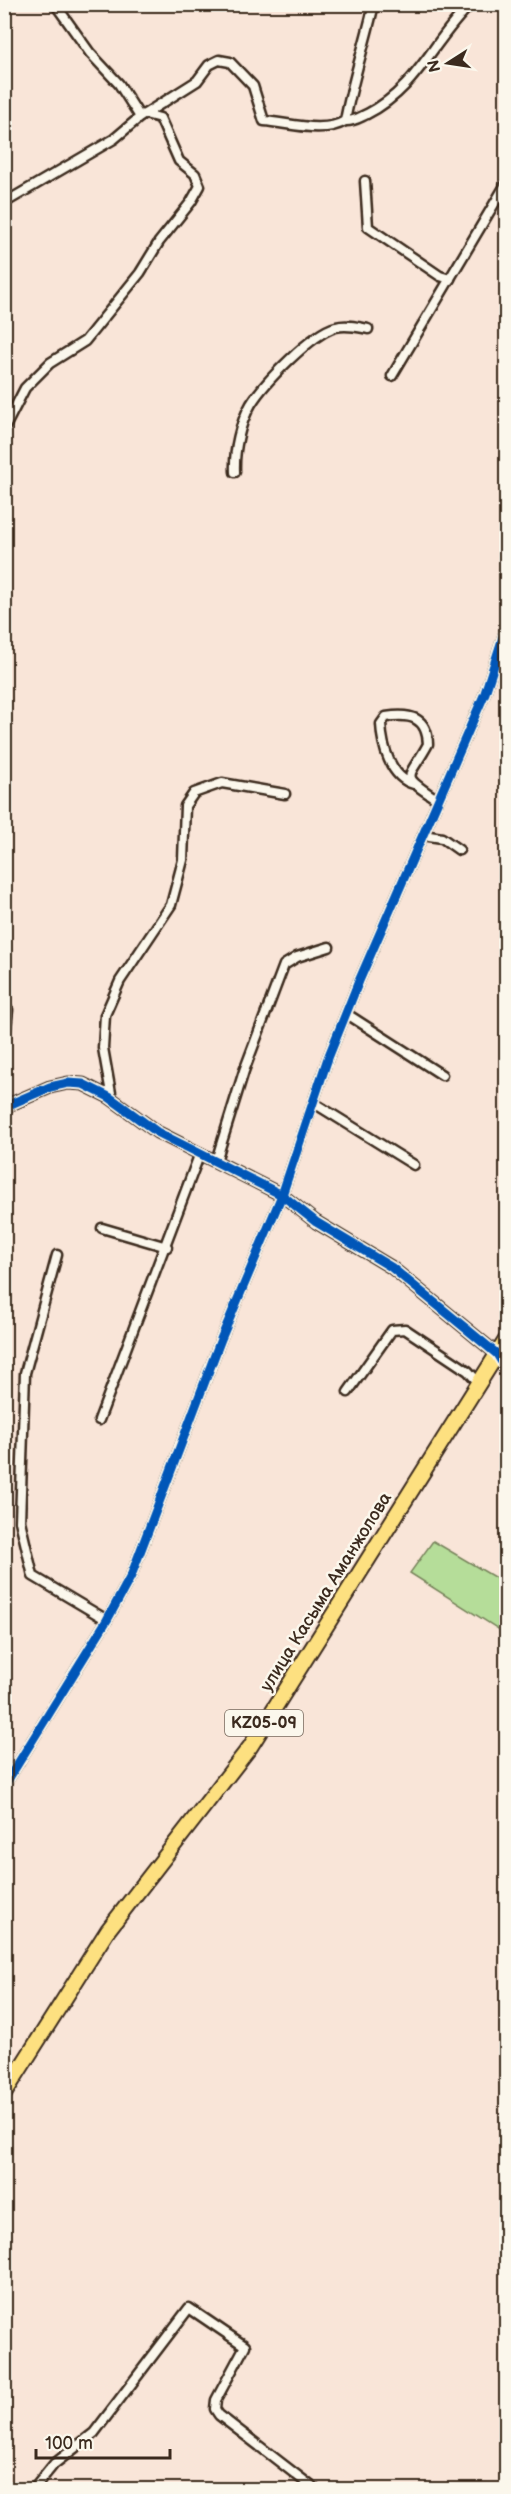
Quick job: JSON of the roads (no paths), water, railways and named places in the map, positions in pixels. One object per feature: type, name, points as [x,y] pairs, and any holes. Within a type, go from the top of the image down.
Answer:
[{"type":"main road","name":"улица Касыма Аманжолова","points":[[4,2094],[108,1930],[249,1747],[507,1340]]},
{"type":"street","points":[[4,429],[25,388],[50,363],[85,341],[140,273],[200,186],[195,174],[179,161],[160,118],[143,116],[120,84],[90,53],[55,4]]},
{"type":"street","points":[[345,121],[350,90],[363,52],[374,4]]},
{"type":"street","points":[[4,203],[114,139],[143,116],[197,81],[209,65],[219,60],[231,62],[253,86],[264,121],[307,124],[322,129],[334,128],[345,121],[365,115],[397,94],[432,55],[448,27],[471,4]]},
{"type":"street","points":[[365,181],[368,227],[440,276],[450,279]]},
{"type":"street","points":[[392,376],[507,184]]},
{"type":"street","points":[[235,472],[238,440],[252,403],[299,350],[322,332],[338,326],[368,328]]},
{"type":"street","points":[[4,1786],[107,1620],[131,1576],[220,1339],[282,1195],[328,1058],[358,981],[485,693],[507,628]]},
{"type":"street","points":[[414,784],[411,769],[428,744],[426,728],[417,718],[397,715],[386,717],[381,724],[381,738],[388,758],[407,782],[438,800]]},
{"type":"street","points":[[112,1099],[103,1048],[105,1015],[120,981],[171,905],[183,860],[185,806],[194,793],[222,783],[285,794]]},
{"type":"street","points":[[423,835],[442,838],[459,850]]},
{"type":"street","points":[[216,1161],[244,1071],[284,964],[297,957],[329,947]]},
{"type":"street","points":[[4,1010],[8,1010],[4,1046]]},
{"type":"street","points":[[347,1014],[442,1075]]},
{"type":"street","points":[[4,1107],[50,1087],[68,1083],[83,1084],[112,1099],[157,1132],[282,1195],[316,1222],[391,1267],[497,1354],[507,1369]]},
{"type":"street","points":[[314,1103],[414,1165]]},
{"type":"street","points":[[99,1420],[167,1247],[200,1154]]},
{"type":"street","points":[[102,1228],[167,1247]]},
{"type":"street","points":[[57,1255],[25,1373],[20,1521],[33,1576],[107,1620]]},
{"type":"street","points":[[348,1392],[392,1330],[405,1329],[468,1371],[479,1383]]},
{"type":"street","points":[[33,2490],[54,2464],[94,2433],[189,2308],[245,2346],[216,2400],[215,2409],[219,2415],[316,2490]]}]
